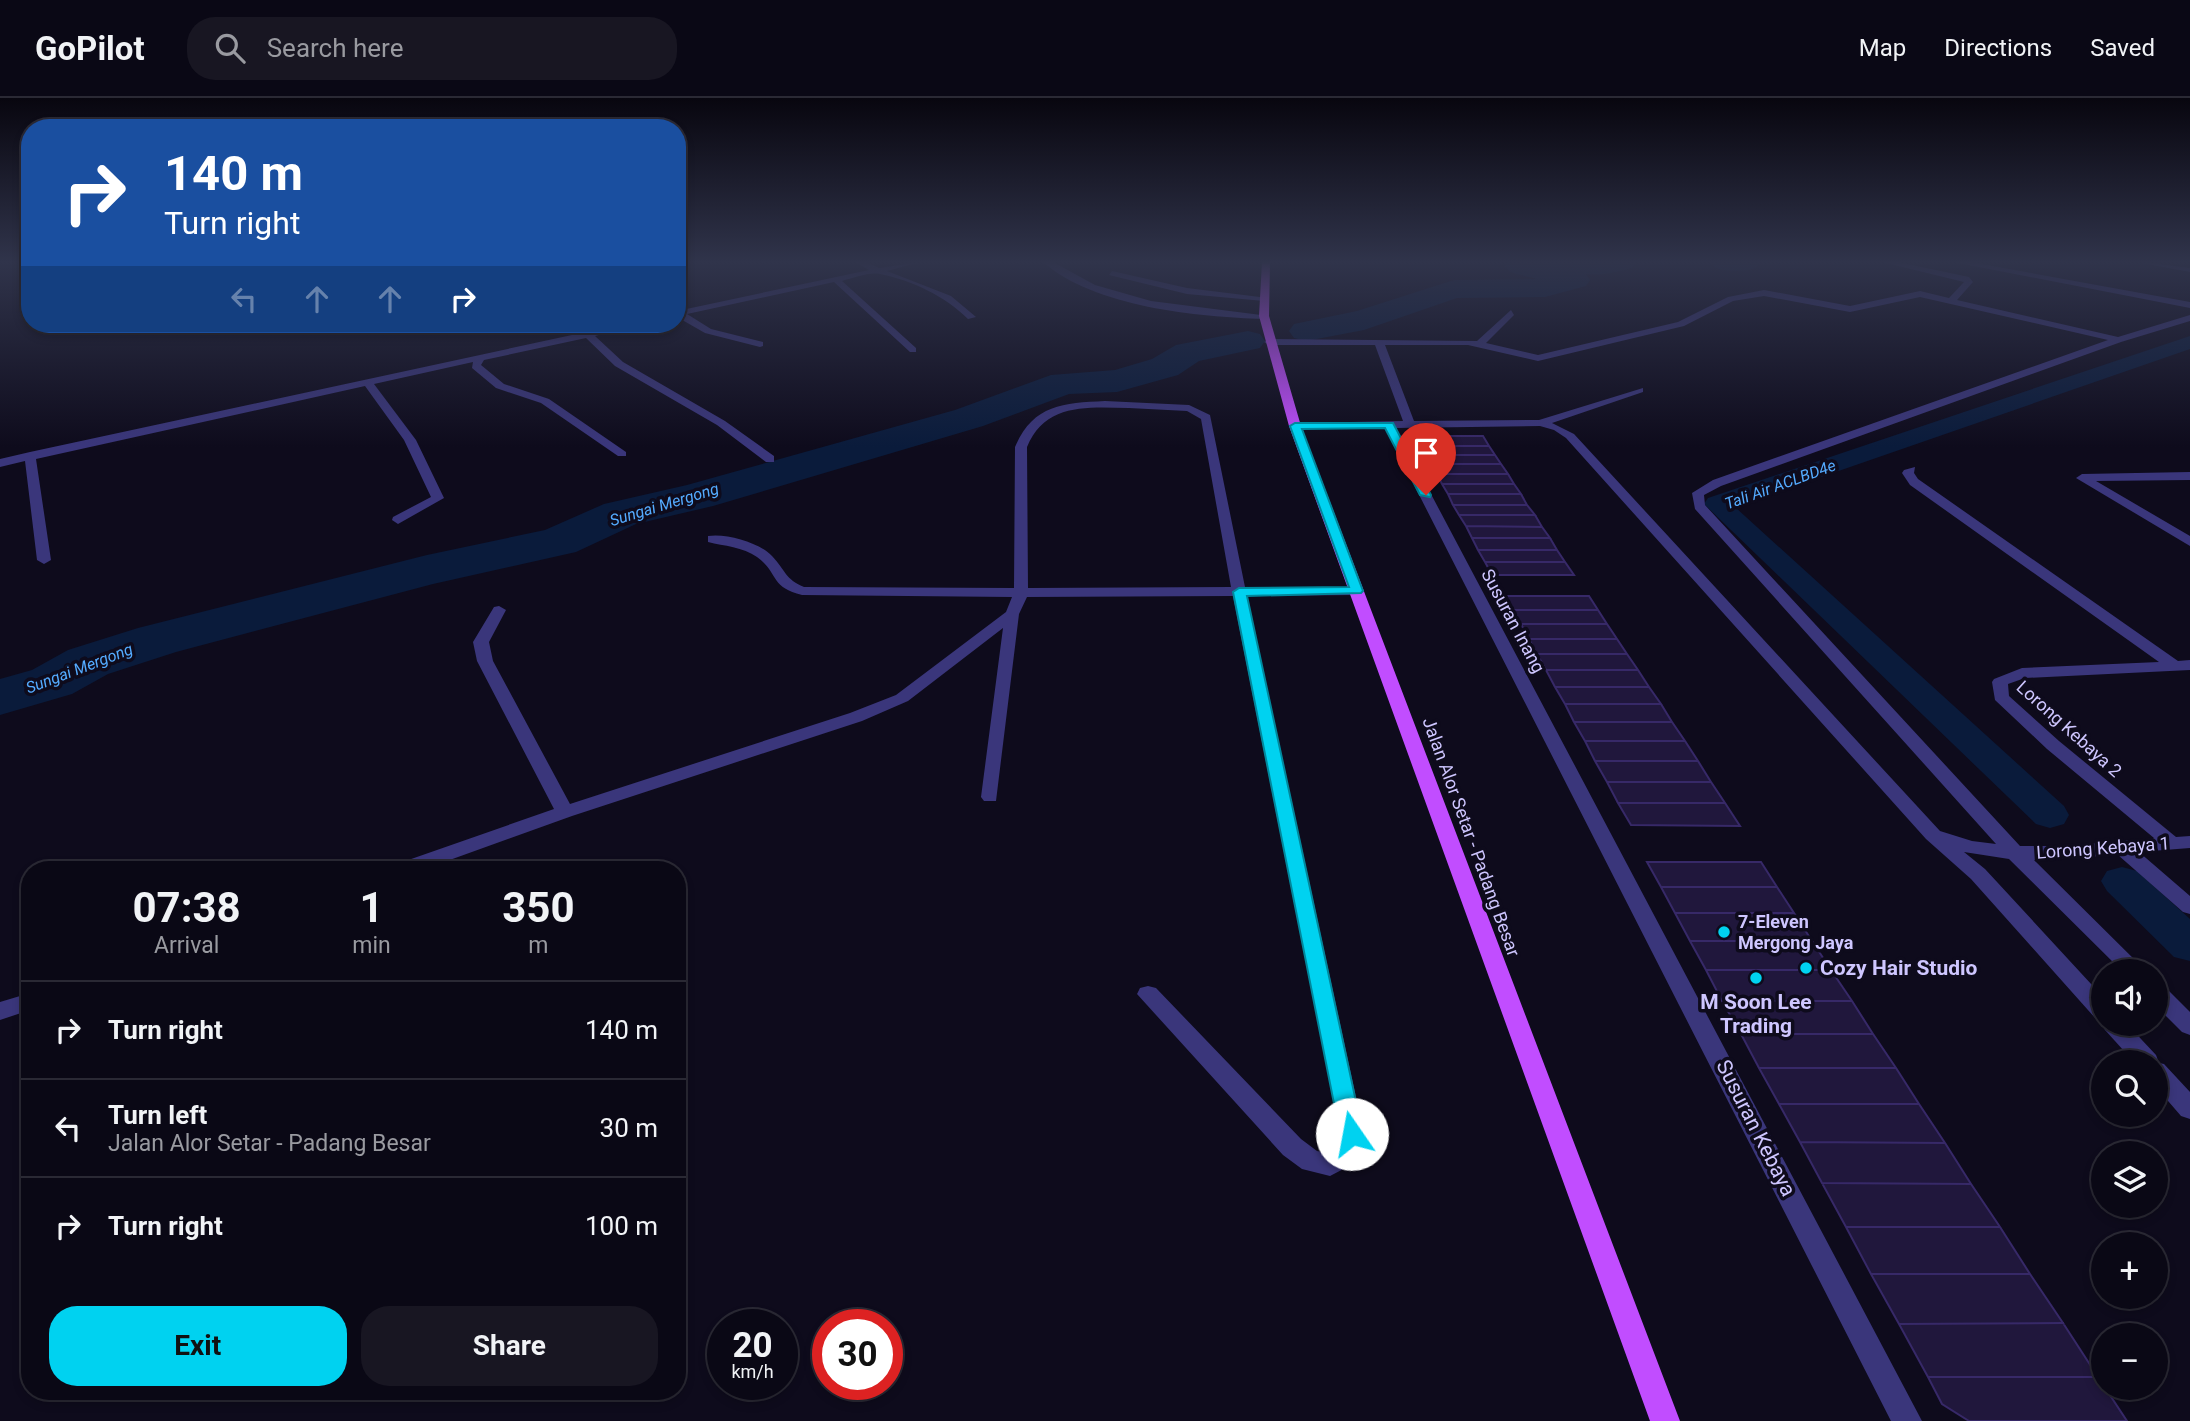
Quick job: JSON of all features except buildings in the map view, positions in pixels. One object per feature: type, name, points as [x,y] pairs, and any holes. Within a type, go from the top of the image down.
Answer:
[{"type":"main road","name":"Jalan Alor Setar - Padang Besar","points":[[1266,324],[1269,342],[1295,426],[1665,1421]]},
{"type":"street","points":[[696,324],[708,331],[760,344]]},
{"type":"street","points":[[885,324],[914,350]]},
{"type":"street","points":[[1481,343],[1500,324]]},
{"type":"street","points":[[1269,342],[1481,343],[1528,356],[1550,356],[1682,324]]},
{"type":"street","points":[[2051,324],[2118,340]]},
{"type":"street","points":[[2122,959],[2016,854],[1699,506],[1698,493],[1717,483],[2118,340],[2171,324]]},
{"type":"street","points":[[0,463],[593,333]]},
{"type":"street","points":[[588,334],[619,364],[721,423],[770,459]]},
{"type":"street","points":[[1379,342],[1410,425]]},
{"type":"street","points":[[480,358],[476,366],[500,386],[545,401],[622,454]]},
{"type":"street","points":[[367,382],[410,440],[438,498],[398,520]]},
{"type":"street","points":[[1540,423],[1639,390]]},
{"type":"street","points":[[990,797],[1012,614],[1021,593],[1021,447],[1030,426],[1043,416],[1063,408],[1103,404],[1189,408],[1206,417],[1239,592],[1352,1134],[1344,1156],[1330,1165],[1311,1161],[1292,1147],[1148,994]]},
{"type":"street","points":[[1295,426],[1540,423],[1558,428],[1570,436],[1933,835],[1978,874],[2091,999]]},
{"type":"street","name":"Susuran Inang","points":[[1389,425],[1605,836]]},
{"type":"street","points":[[30,456],[44,560]]},
{"type":"street","points":[[1911,470],[1908,473],[1914,482],[2182,665]]},
{"type":"street","points":[[2190,475],[2082,478],[2190,542]]},
{"type":"street","points":[[713,539],[759,551],[772,560],[784,584],[802,591],[1357,591]]},
{"type":"street","points":[[499,610],[481,642],[485,661],[565,812]]},
{"type":"street","points":[[426,861],[565,812],[856,717],[902,698],[1012,614]]},
{"type":"street","name":"Lorong Kebaya 2","points":[[2181,843],[2053,745],[2001,697],[2000,682],[2022,673],[2182,665]]},
{"type":"street","name":"Lorong Kebaya 1","points":[[1933,835],[1969,848],[2016,854],[2181,843]]},
{"type":"street","name":"Susuran Kebaya","points":[[1605,836],[1907,1421]]},
{"type":"street","points":[[2121,847],[2190,907]]},
{"type":"street","points":[[0,1011],[21,1004]]},
{"type":"street","points":[[2168,1004],[2190,1026]]},
{"type":"street","points":[[2124,1036],[2137,1050]]},
{"type":"street","points":[[2168,1084],[2190,1109]]},
{"type":"waterway","name":"Sungai Mergong","points":[[1306,331],[1344,324]]},
{"type":"waterway","name":"Sungai Mergong","points":[[0,697],[52,682],[88,662],[157,640],[427,570],[559,542],[620,514],[697,496],[969,418],[1064,383],[1117,381],[1165,367],[1188,352],[1248,341]]},
{"type":"waterway","name":"Tali Air ACLBD4e","points":[[2050,815],[1717,504],[2190,342]]},
{"type":"waterway","name":"Tali Air ACLBD4e","points":[[2122,881],[2190,945]]},
{"type":"place","name":"7-Eleven Mergong Jaya","points":[[1724,932]]},
{"type":"place","name":"Cozy Hair Studio","points":[[1806,968]]},
{"type":"place","name":"M Soon Lee Trading","points":[[1756,978]]},
{"type":"route","points":[[1352,1134],[1239,592],[1357,591],[1295,426],[1389,425],[1426,495]]}]
